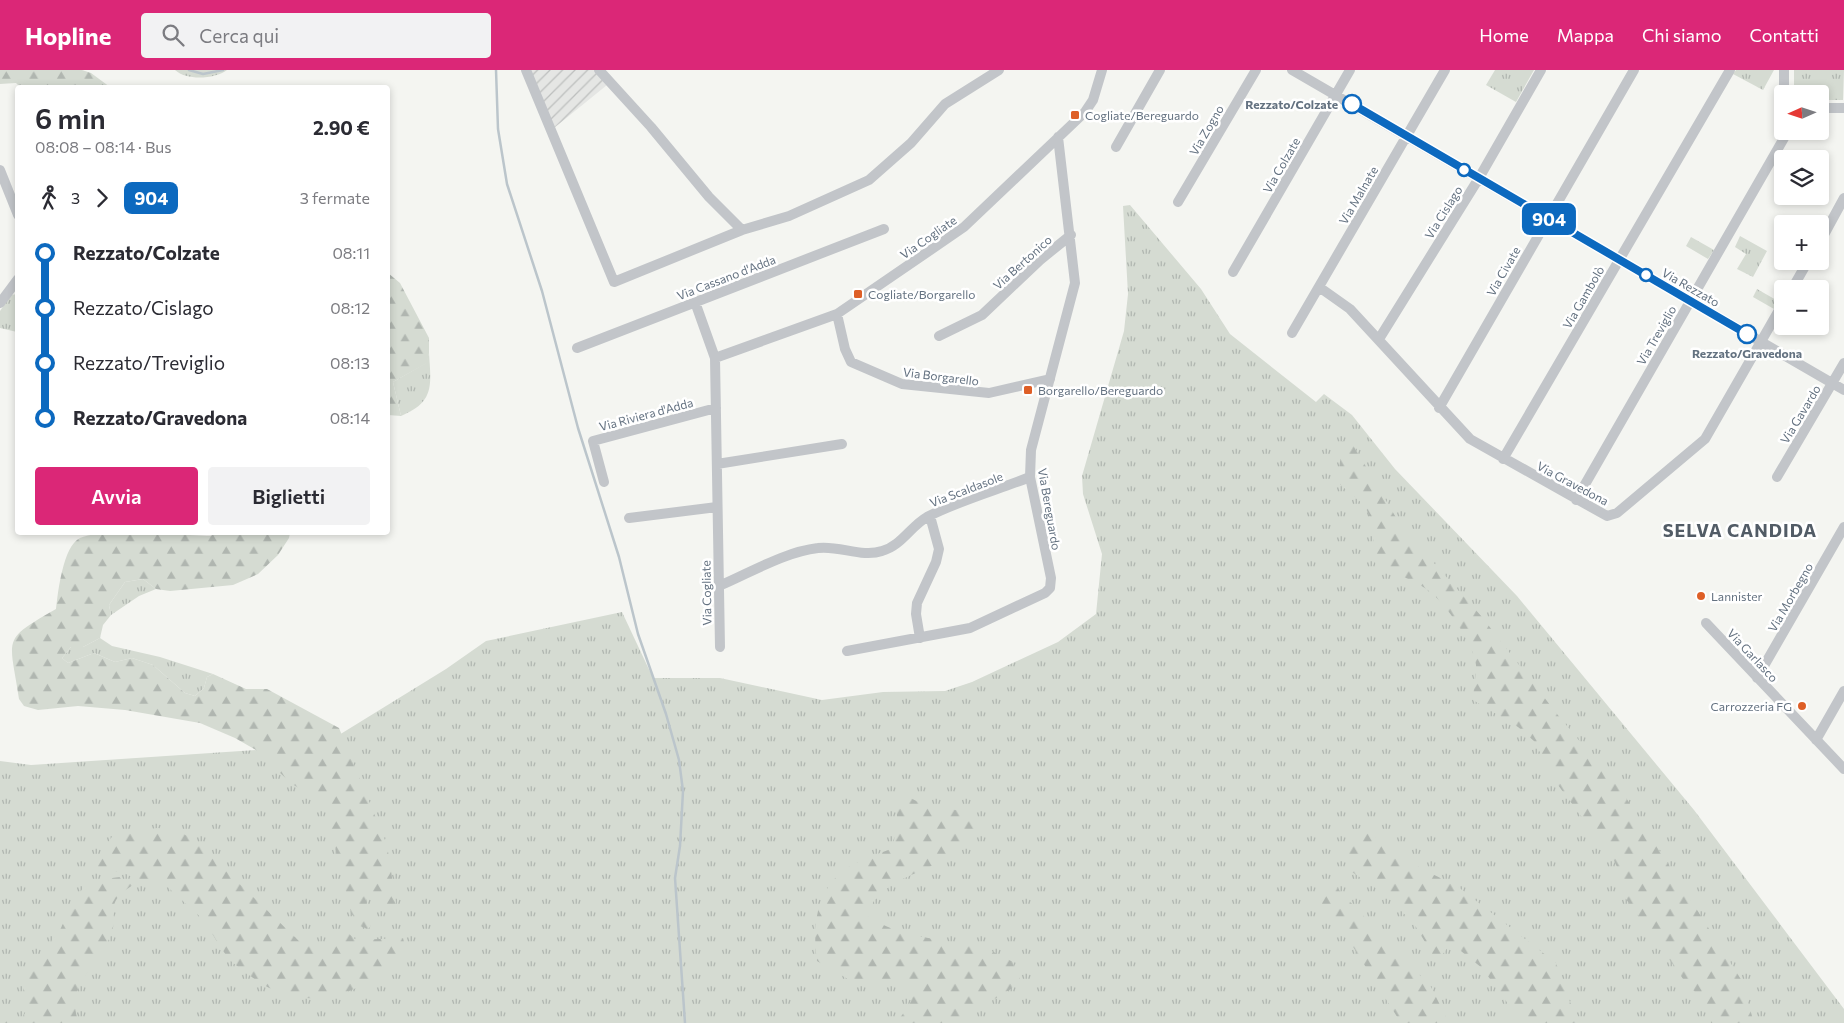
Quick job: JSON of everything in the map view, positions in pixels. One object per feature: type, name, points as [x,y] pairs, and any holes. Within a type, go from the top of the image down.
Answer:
[{"type":"street","points":[[526,70],[614,282],[742,230],[789,216],[869,180],[911,143],[945,104],[999,70]]},
{"type":"street","points":[[599,70],[709,197],[742,230]]},
{"type":"street","name":"Via Cogliate","points":[[715,358],[837,314],[964,227],[1092,103],[1102,70]]},
{"type":"street","points":[[1116,147],[1160,70]]},
{"type":"street","name":"Via Zogno","points":[[1178,202],[1256,70]]},
{"type":"street","name":"Via Rezzato","points":[[1292,70],[1844,390]]},
{"type":"street","name":"Via Colzate","points":[[1233,272],[1350,70]]},
{"type":"street","name":"Via Malnate","points":[[1292,333],[1445,70]]},
{"type":"street","name":"Via Cislago","points":[[1379,339],[1478,178],[1541,70]]},
{"type":"street","name":"Via Civate","points":[[1439,408],[1634,70]]},
{"type":"street","name":"Via Gambolò","points":[[1503,460],[1730,70]]},
{"type":"street","points":[[1784,70],[1784,85]]},
{"type":"street","points":[[1829,108],[1844,108]]},
{"type":"street","name":"Via Bereguardo","points":[[848,651],[974,627],[1048,591],[1051,578],[1030,477],[1030,453],[1075,287],[1071,235],[1058,137]]},
{"type":"street","name":"Via Treviglio","points":[[1576,500],[1783,140]]},
{"type":"street","points":[[0,170],[15,208]]},
{"type":"street","points":[[1829,229],[1840,213],[1844,198]]},
{"type":"street","name":"Via Cassano d'Adda","points":[[577,348],[884,229]]},
{"type":"street","name":"Via Bertonico","points":[[939,336],[982,316],[1040,260],[1071,235]]},
{"type":"street","points":[[0,302],[15,283]]},
{"type":"street","name":"Via Gravedona","points":[[1319,287],[1350,309],[1379,339],[1439,408],[1470,439],[1503,460],[1604,515],[1615,515],[1700,445],[1774,319]]},
{"type":"street","name":"Via Cogliate","points":[[695,302],[715,358],[720,647]]},
{"type":"street","name":"Via Borgarello","points":[[837,314],[846,354],[851,362],[902,384],[989,393],[1050,379]]},
{"type":"street","name":"Via Gavardo","points":[[1777,477],[1844,363]]},
{"type":"street","name":"Via Riviera d'Adda","points":[[604,482],[593,442],[716,408]]},
{"type":"street","points":[[717,464],[842,444]]},
{"type":"street","name":"Via Scaldasole","points":[[719,586],[784,558],[816,548],[837,547],[873,553],[885,551],[930,516],[1030,477]]},
{"type":"street","points":[[629,518],[717,507]]},
{"type":"street","points":[[920,638],[916,614],[917,603],[938,553],[938,543],[930,516]]},
{"type":"street","name":"Via Morbegno","points":[[1757,678],[1844,527]]},
{"type":"street","name":"Via Garlasco","points":[[1706,622],[1844,769]]},
{"type":"street","points":[[1816,740],[1844,691]]},
{"type":"shaded area","points":[[529,70],[594,70],[607,85],[554,128]]},
{"type":"green space","points":[[0,70],[82,70],[91,73],[107,85],[18,85],[16,83],[0,84]]},
{"type":"green space","points":[[175,70],[227,70],[216,75],[201,78],[186,76]]},
{"type":"green space","points":[[1495,70],[1534,70],[1516,102],[1486,85]]},
{"type":"green space","points":[[1736,70],[1774,70],[1763,90],[1733,74]]},
{"type":"green space","points":[[1794,70],[1844,70],[1843,100],[1829,100],[1829,85],[1794,85]]},
{"type":"green space","points":[[1130,205],[1201,289],[1230,334],[1316,402],[1324,394],[1352,415],[1395,469],[1517,596],[1694,810],[1844,1009],[1844,1023],[0,1023],[0,761],[31,765],[288,748],[313,751],[446,669],[486,641],[622,612],[653,678],[720,678],[822,700],[883,692],[945,691],[972,682],[1058,642],[1096,614],[1102,554],[1083,494],[1082,476],[1124,331],[1128,294],[1123,206]]},
{"type":"green space","points":[[1740,236],[1767,251],[1753,277],[1737,269],[1746,254],[1735,247]]},
{"type":"green space","points":[[1691,237],[1714,250],[1708,259],[1686,246]]},
{"type":"green space","points":[[390,275],[400,283],[429,338],[427,363],[393,382],[401,416],[390,415]]},
{"type":"green space","points":[[1757,289],[1774,299],[1774,309],[1753,297]]},
{"type":"green space","points":[[15,294],[15,332],[0,328],[0,311],[11,295]]},
{"type":"green space","points":[[429,353],[429,391],[420,405],[401,416],[393,382],[426,363]]},
{"type":"green space","points":[[1342,441],[1352,443],[1401,526],[1482,617],[1557,714],[1623,793],[1742,981],[1754,1023],[1711,1023],[1702,999],[1686,983],[1626,899],[1619,882],[1617,867],[1608,847],[1593,832],[1555,781],[1534,741],[1518,727],[1473,700],[1476,669],[1474,656],[1465,636],[1451,615],[1436,597],[1423,587],[1376,566],[1372,527],[1368,512],[1338,482]]},
{"type":"green space","points":[[90,535],[290,535],[278,555],[258,574],[233,585],[170,591],[156,589],[143,579],[125,582],[109,605],[111,615],[103,625],[100,638],[83,647],[71,647],[62,658],[68,663],[94,653],[115,662],[132,658],[153,665],[185,693],[195,696],[204,688],[207,677],[213,674],[246,689],[267,689],[339,728],[387,845],[397,910],[392,916],[378,907],[374,892],[368,892],[365,910],[371,926],[368,929],[360,926],[351,913],[327,813],[314,797],[292,784],[277,770],[268,757],[235,738],[200,723],[125,710],[78,706],[38,710],[24,706],[19,699],[13,663],[13,643],[17,635],[25,628],[56,609],[65,559],[74,543],[80,538]]},
{"type":"green space","points":[[143,579],[156,589],[139,596],[111,615],[109,605],[125,582]]},
{"type":"green space","points":[[100,638],[112,646],[160,657],[213,674],[207,677],[204,688],[195,696],[185,693],[153,665],[132,658],[115,662],[94,653],[68,663],[62,658],[71,647],[83,647]]},
{"type":"green space","points":[[901,793],[924,805],[962,811],[977,821],[975,831],[963,848],[949,857],[900,880],[886,890],[874,901],[867,916],[880,924],[910,934],[991,951],[1013,962],[1020,979],[1011,989],[955,1023],[896,1023],[912,998],[913,988],[904,982],[876,979],[853,982],[817,961],[816,921],[823,896],[839,875],[850,866],[893,848],[897,817],[896,798]]},
{"type":"green space","points":[[158,828],[182,833],[193,839],[300,942],[307,944],[324,943],[345,930],[356,940],[403,938],[404,949],[402,954],[388,970],[378,977],[363,985],[333,996],[304,998],[291,996],[263,984],[231,961],[203,920],[163,881],[140,881],[120,871],[99,873],[96,859],[114,834]]},
{"type":"green space","points":[[1364,828],[1392,850],[1424,870],[1457,886],[1556,963],[1570,1002],[1582,1023],[1522,1023],[1482,968],[1451,943],[1437,962],[1416,927],[1388,896],[1346,868],[1354,829]]},
{"type":"green space","points":[[120,877],[133,885],[117,898],[110,937],[79,987],[75,1010],[79,1023],[0,1023],[0,1019],[13,1022],[22,1019],[28,1007],[23,987],[23,976],[60,930],[73,902],[88,881]]},
{"type":"green space","points":[[1336,887],[1431,987],[1449,1023],[1401,1023],[1350,942],[1326,917],[1321,902],[1327,890]]},
{"type":"waterway","points":[[189,70],[203,74],[223,70]]},
{"type":"waterway","points":[[496,70],[498,129],[507,184],[542,291],[578,428],[619,557],[638,634],[666,714],[679,760],[683,791],[680,846],[675,878],[685,1023]]},
{"type":"bus line","name":"904","points":[[1352,104],[1747,334]]},
{"type":"place","name":"Rezzato/Colzate","points":[[1352,104]]},
{"type":"place","name":"Cogliate/Bereguardo","points":[[1075,115]]},
{"type":"place","name":"Cogliate/Borgarello","points":[[858,294]]},
{"type":"place","name":"Rezzato/Gravedona","points":[[1747,334]]},
{"type":"place","name":"Borgarello/Bereguardo","points":[[1028,390]]},
{"type":"place","name":"Lannister","points":[[1701,596]]},
{"type":"place","name":"Carrozzeria FG","points":[[1802,706]]},
{"type":"district","name":"SELVA CANDIDA","points":[[1740,530]]}]
